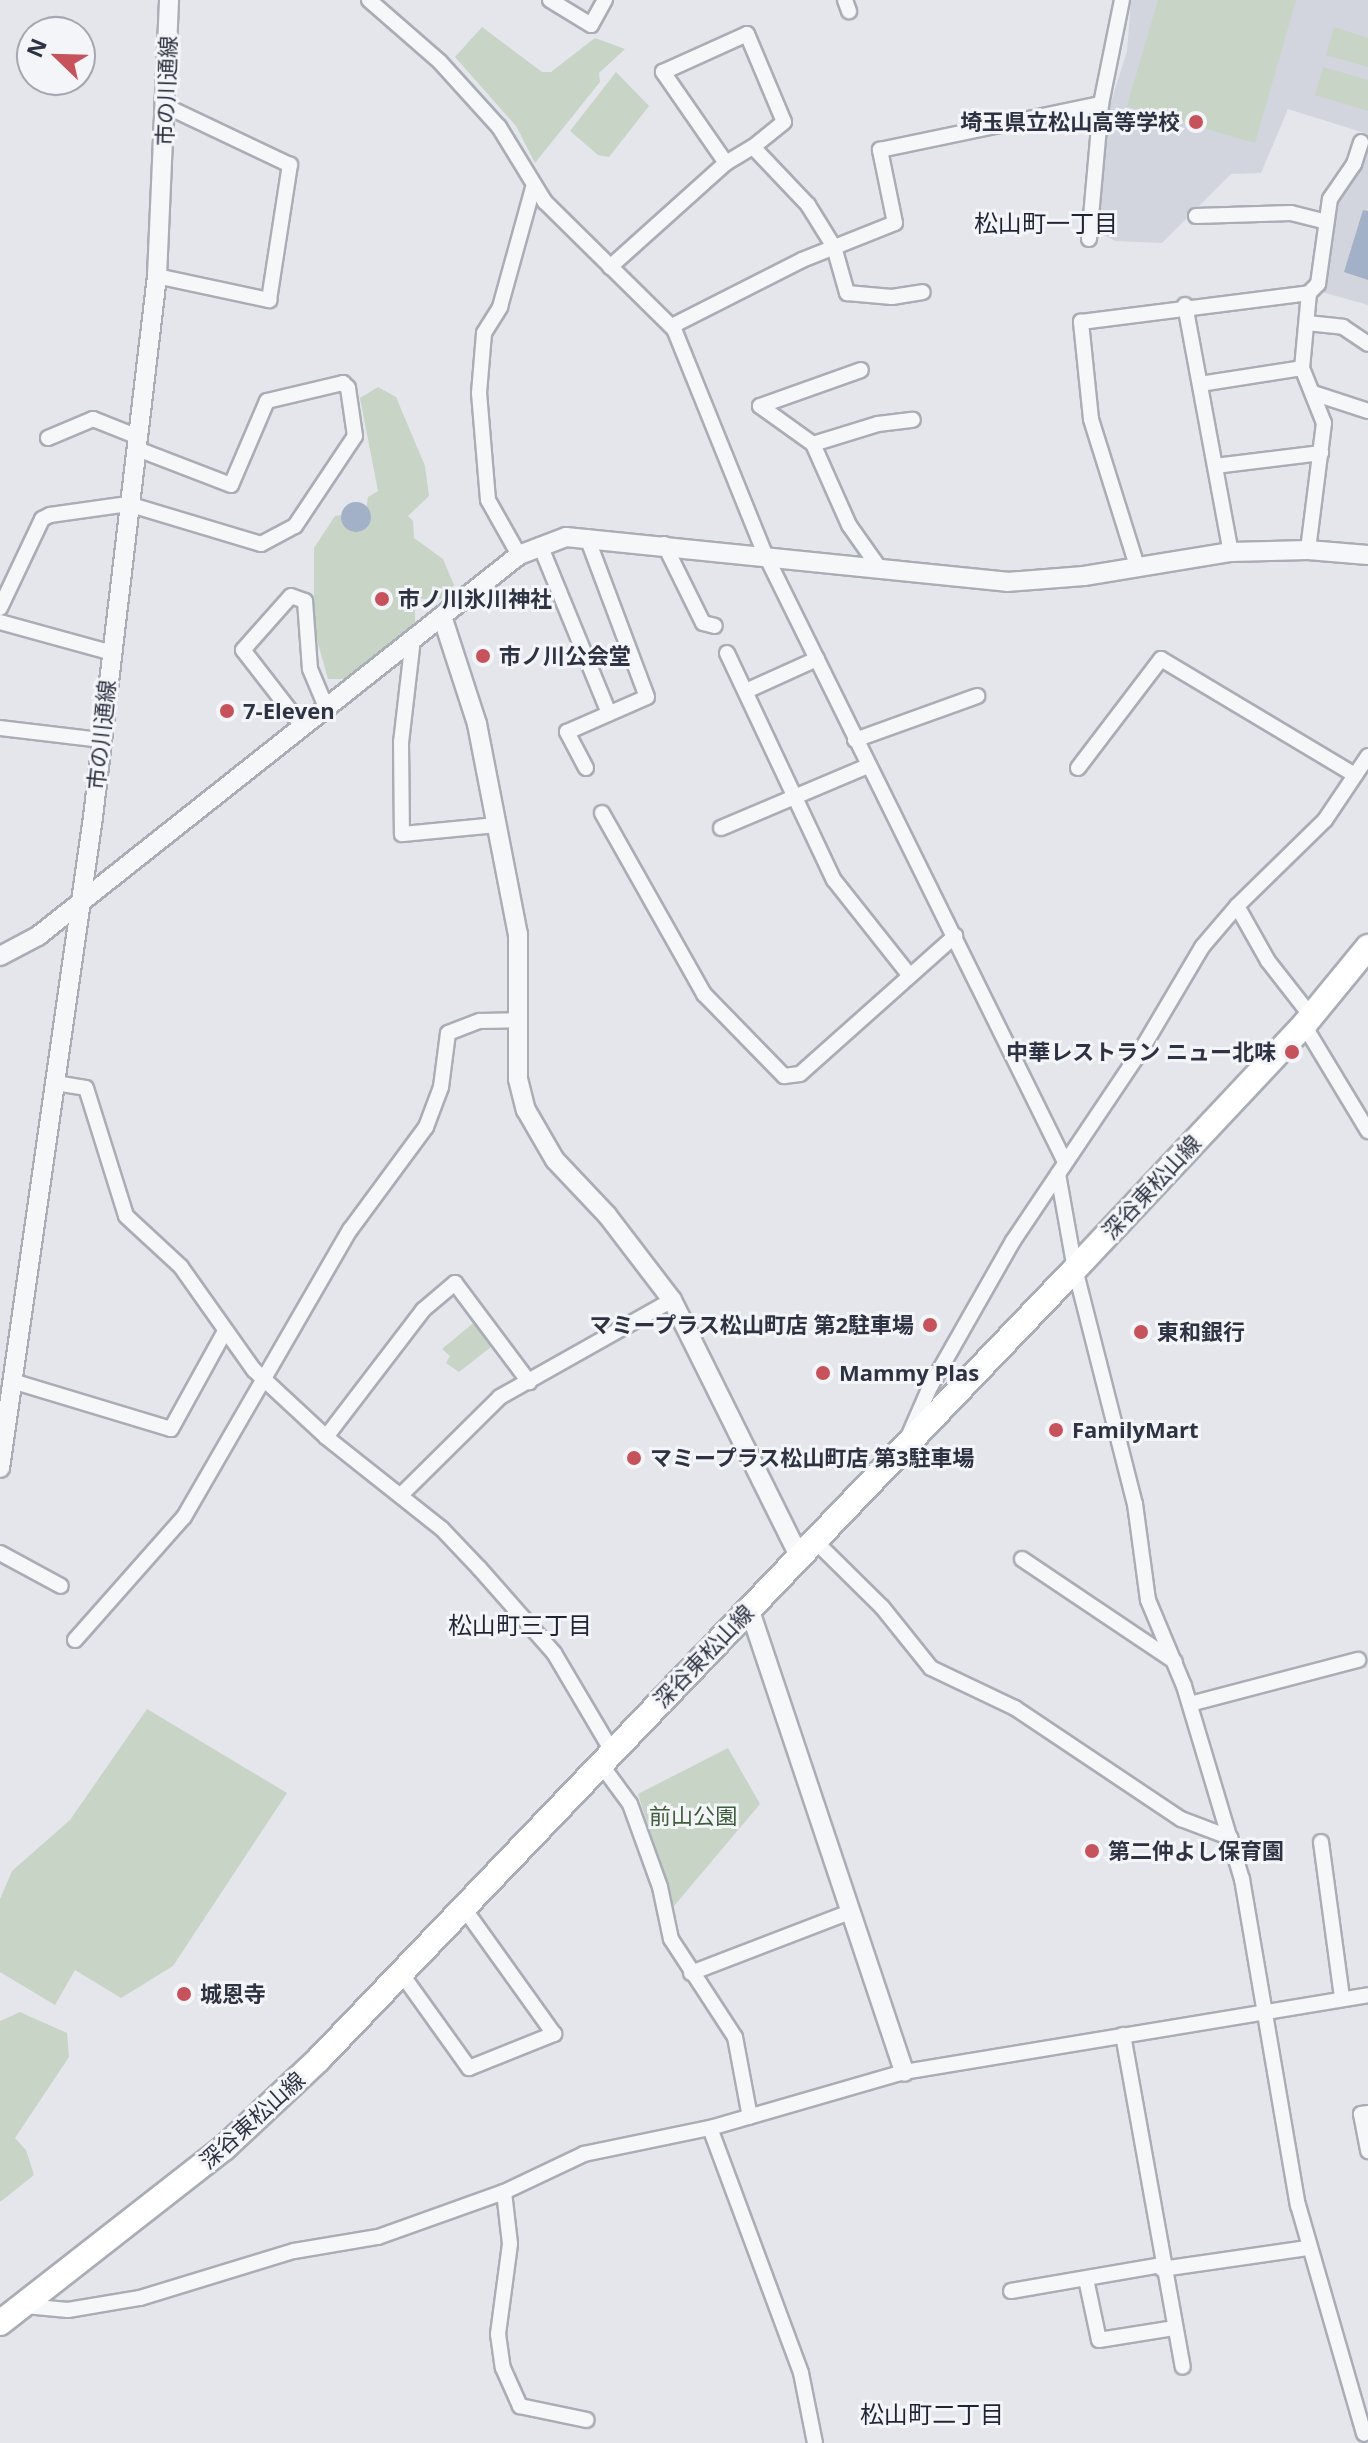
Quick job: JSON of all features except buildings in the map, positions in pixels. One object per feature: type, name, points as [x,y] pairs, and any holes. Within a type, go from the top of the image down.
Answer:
[{"type":"main road","name":"深谷東松山線","points":[[0,2323],[224,2148],[401,1973],[1075,1269],[1307,1020],[1368,947]]},
{"type":"street","name":"市の川通線","points":[[0,1468],[82,897],[109,652],[157,276],[169,0]]},
{"type":"street","points":[[369,0],[440,62],[499,127],[533,188],[672,326],[702,386],[765,554],[955,936],[1062,1168],[1075,1269],[1135,1504],[1148,1600],[1190,1704],[1231,1838],[1307,2248],[1363,2435]]},
{"type":"street","points":[[550,0],[591,25],[605,0]]},
{"type":"street","points":[[1089,239],[1101,104],[1122,0]]},
{"type":"street","points":[[610,267],[726,163],[753,147],[784,122],[747,34],[663,72],[726,163]]},
{"type":"street","points":[[672,326],[834,247],[895,223],[880,150],[1101,104]]},
{"type":"street","points":[[157,276],[269,300],[290,165],[166,106]]},
{"type":"street","points":[[1137,566],[1091,419],[1081,322],[1185,305],[1309,293],[1318,284],[1324,221],[1361,142]]},
{"type":"street","points":[[753,147],[808,205],[834,247],[847,293],[892,297],[923,292]]},
{"type":"street","points":[[519,555],[488,500],[479,393],[484,333],[500,307],[533,188]]},
{"type":"street","points":[[1196,216],[1291,213],[1324,221]]},
{"type":"street","points":[[1308,550],[1324,423],[1302,368],[1309,293]]},
{"type":"street","points":[[1185,305],[1231,552]]},
{"type":"street","points":[[1307,323],[1343,327],[1368,344]]},
{"type":"street","points":[[1200,384],[1302,368]]},
{"type":"street","points":[[861,370],[760,406],[813,444],[849,525],[880,569]]},
{"type":"street","points":[[0,608],[42,519],[128,504],[261,544],[295,526],[355,436],[348,388],[343,383],[267,401],[231,485],[93,419],[48,438]]},
{"type":"street","points":[[1313,393],[1368,411]]},
{"type":"street","points":[[813,444],[878,424],[913,420]]},
{"type":"street","points":[[1215,466],[1321,453]]},
{"type":"street","points":[[0,956],[38,936],[82,897],[519,555],[540,545],[587,537],[1020,582],[1231,552],[1308,550],[1368,555]]},
{"type":"street","points":[[586,768],[567,732],[647,697],[587,537]]},
{"type":"street","points":[[664,544],[703,623],[715,626]]},
{"type":"street","points":[[540,545],[609,713]]},
{"type":"street","points":[[302,726],[243,650],[291,596],[305,601],[310,669],[326,707]]},
{"type":"street","points":[[442,616],[477,724],[518,934],[518,1079],[541,1137],[672,1300],[806,1548],[882,1607],[931,1668],[1015,1708],[1181,1819],[1231,1838]]},
{"type":"street","points":[[0,622],[109,652]]},
{"type":"street","points":[[413,639],[401,742],[402,834],[498,825]]},
{"type":"street","points":[[727,653],[834,880],[910,976]]},
{"type":"street","points":[[746,691],[817,659]]},
{"type":"street","points":[[1078,768],[1161,659],[1355,775]]},
{"type":"street","points":[[855,740],[977,696]]},
{"type":"street","points":[[0,728],[101,740]]},
{"type":"street","points":[[904,1448],[930,1387],[1013,1241],[1202,947],[1237,906],[1325,820],[1368,756]]},
{"type":"street","points":[[721,828],[795,794],[868,766]]},
{"type":"street","points":[[602,813],[704,994],[784,1076],[800,1074],[955,936]]},
{"type":"street","points":[[1237,906],[1307,1020],[1368,1131]]},
{"type":"street","points":[[75,1640],[184,1517],[266,1384],[350,1230],[435,1110],[448,1033],[480,1021],[519,1020]]},
{"type":"street","points":[[55,1083],[86,1088],[126,1216],[181,1267],[224,1333],[266,1384],[326,1437],[442,1529],[554,1653],[630,1804],[660,1887],[671,1939],[735,2037],[750,2117]]},
{"type":"street","points":[[326,1437],[423,1310],[455,1283],[529,1382]]},
{"type":"street","points":[[401,1495],[485,1410],[672,1300]]},
{"type":"street","points":[[12,1381],[171,1429],[224,1333]]},
{"type":"street","points":[[0,1553],[61,1586]]},
{"type":"street","points":[[1022,1559],[1175,1662]]},
{"type":"street","points":[[749,1608],[904,2072]]},
{"type":"street","points":[[1190,1704],[1358,1660]]},
{"type":"street","points":[[1321,1842],[1342,1997]]},
{"type":"street","points":[[401,1973],[469,2068],[554,2034],[463,1907]]},
{"type":"street","points":[[691,1973],[850,1912]]},
{"type":"street","points":[[25,2306],[68,2310],[140,2298],[294,2251],[378,2237],[504,2192],[584,2154],[710,2128],[904,2072],[1368,1995]]},
{"type":"street","points":[[1123,2035],[1161,2267],[1183,2367]]},
{"type":"street","points":[[1368,2113],[1361,2114],[1368,2151]]},
{"type":"street","points":[[710,2128],[801,2373],[815,2443]]},
{"type":"street","points":[[504,2192],[510,2244],[498,2334],[503,2368],[520,2406],[587,2420]]},
{"type":"street","points":[[1011,2291],[1307,2248]]},
{"type":"street","points":[[1086,2279],[1099,2340],[1175,2328]]},
{"type":"shaded area","name":"埼玉県立松山高等学校","points":[[1131,0],[1368,0],[1368,134],[1288,109],[1261,173],[1231,174],[1162,243],[1115,241],[1099,232],[1095,224],[1111,102],[1127,51]]},
{"type":"shaded area","points":[[1368,135],[1368,305],[1318,291],[1334,204],[1358,170]]},
{"type":"green space","points":[[1158,0],[1296,0],[1255,143],[1127,106]]},
{"type":"green space","points":[[482,27],[542,72],[551,72],[595,38],[625,49],[599,73],[600,82],[535,163],[516,126],[455,57]]},
{"type":"green space","points":[[1334,27],[1368,38],[1368,67],[1326,55]]},
{"type":"green space","points":[[1323,67],[1368,80],[1368,111],[1315,95]]},
{"type":"green space","points":[[616,72],[649,106],[609,157],[598,155],[570,131]]},
{"type":"green space","points":[[378,387],[396,397],[425,466],[429,496],[408,516],[413,521],[414,538],[443,559],[454,585],[441,599],[415,599],[415,623],[344,679],[328,679],[314,629],[314,548],[335,516],[366,511],[368,497],[378,491],[360,398]]},
{"type":"green space","points":[[477,1320],[496,1343],[459,1372],[446,1363],[450,1356],[442,1349]]},
{"type":"green space","points":[[147,1709],[287,1793],[173,1966],[121,1998],[75,1970],[55,2005],[0,1972],[0,1899],[12,1871],[70,1820]]},
{"type":"green space","name":"前山公園","points":[[728,1748],[760,1804],[674,1906],[638,1794]]},
{"type":"green space","points":[[20,2012],[67,2033],[69,2057],[15,2138],[26,2150],[34,2175],[0,2202],[0,2021]]},
{"type":"water","points":[[1363,210],[1368,211],[1368,280],[1344,272]]},
{"type":"water","points":[[356,502],[367,506],[371,517],[367,528],[356,532],[345,528],[341,517],[345,506]]},
{"type":"place","name":"埼玉県立松山高等学校","points":[[1196,122]]},
{"type":"place","name":"市ノ川氷川神社","points":[[382,599]]},
{"type":"place","name":"市ノ川公会堂","points":[[483,656]]},
{"type":"place","name":"7-Eleven","points":[[227,711]]},
{"type":"place","name":"中華レストラン ニュー北味","points":[[1292,1052]]},
{"type":"place","name":"マミープラス松山町店 第2駐車場","points":[[930,1325]]},
{"type":"place","name":"東和銀行","points":[[1141,1332]]},
{"type":"place","name":"Mammy Plas","points":[[823,1373]]},
{"type":"place","name":"FamilyMart","points":[[1056,1430]]},
{"type":"place","name":"マミープラス松山町店 第3駐車場","points":[[634,1458]]},
{"type":"place","name":"第二仲よし保育園","points":[[1092,1851]]},
{"type":"place","name":"城恩寺","points":[[184,1994]]},
{"type":"district","name":"松山町一丁目","points":[[1046,223]]},
{"type":"district","name":"松山町三丁目","points":[[520,1625]]},
{"type":"district","name":"松山町二丁目","points":[[932,2414]]}]
